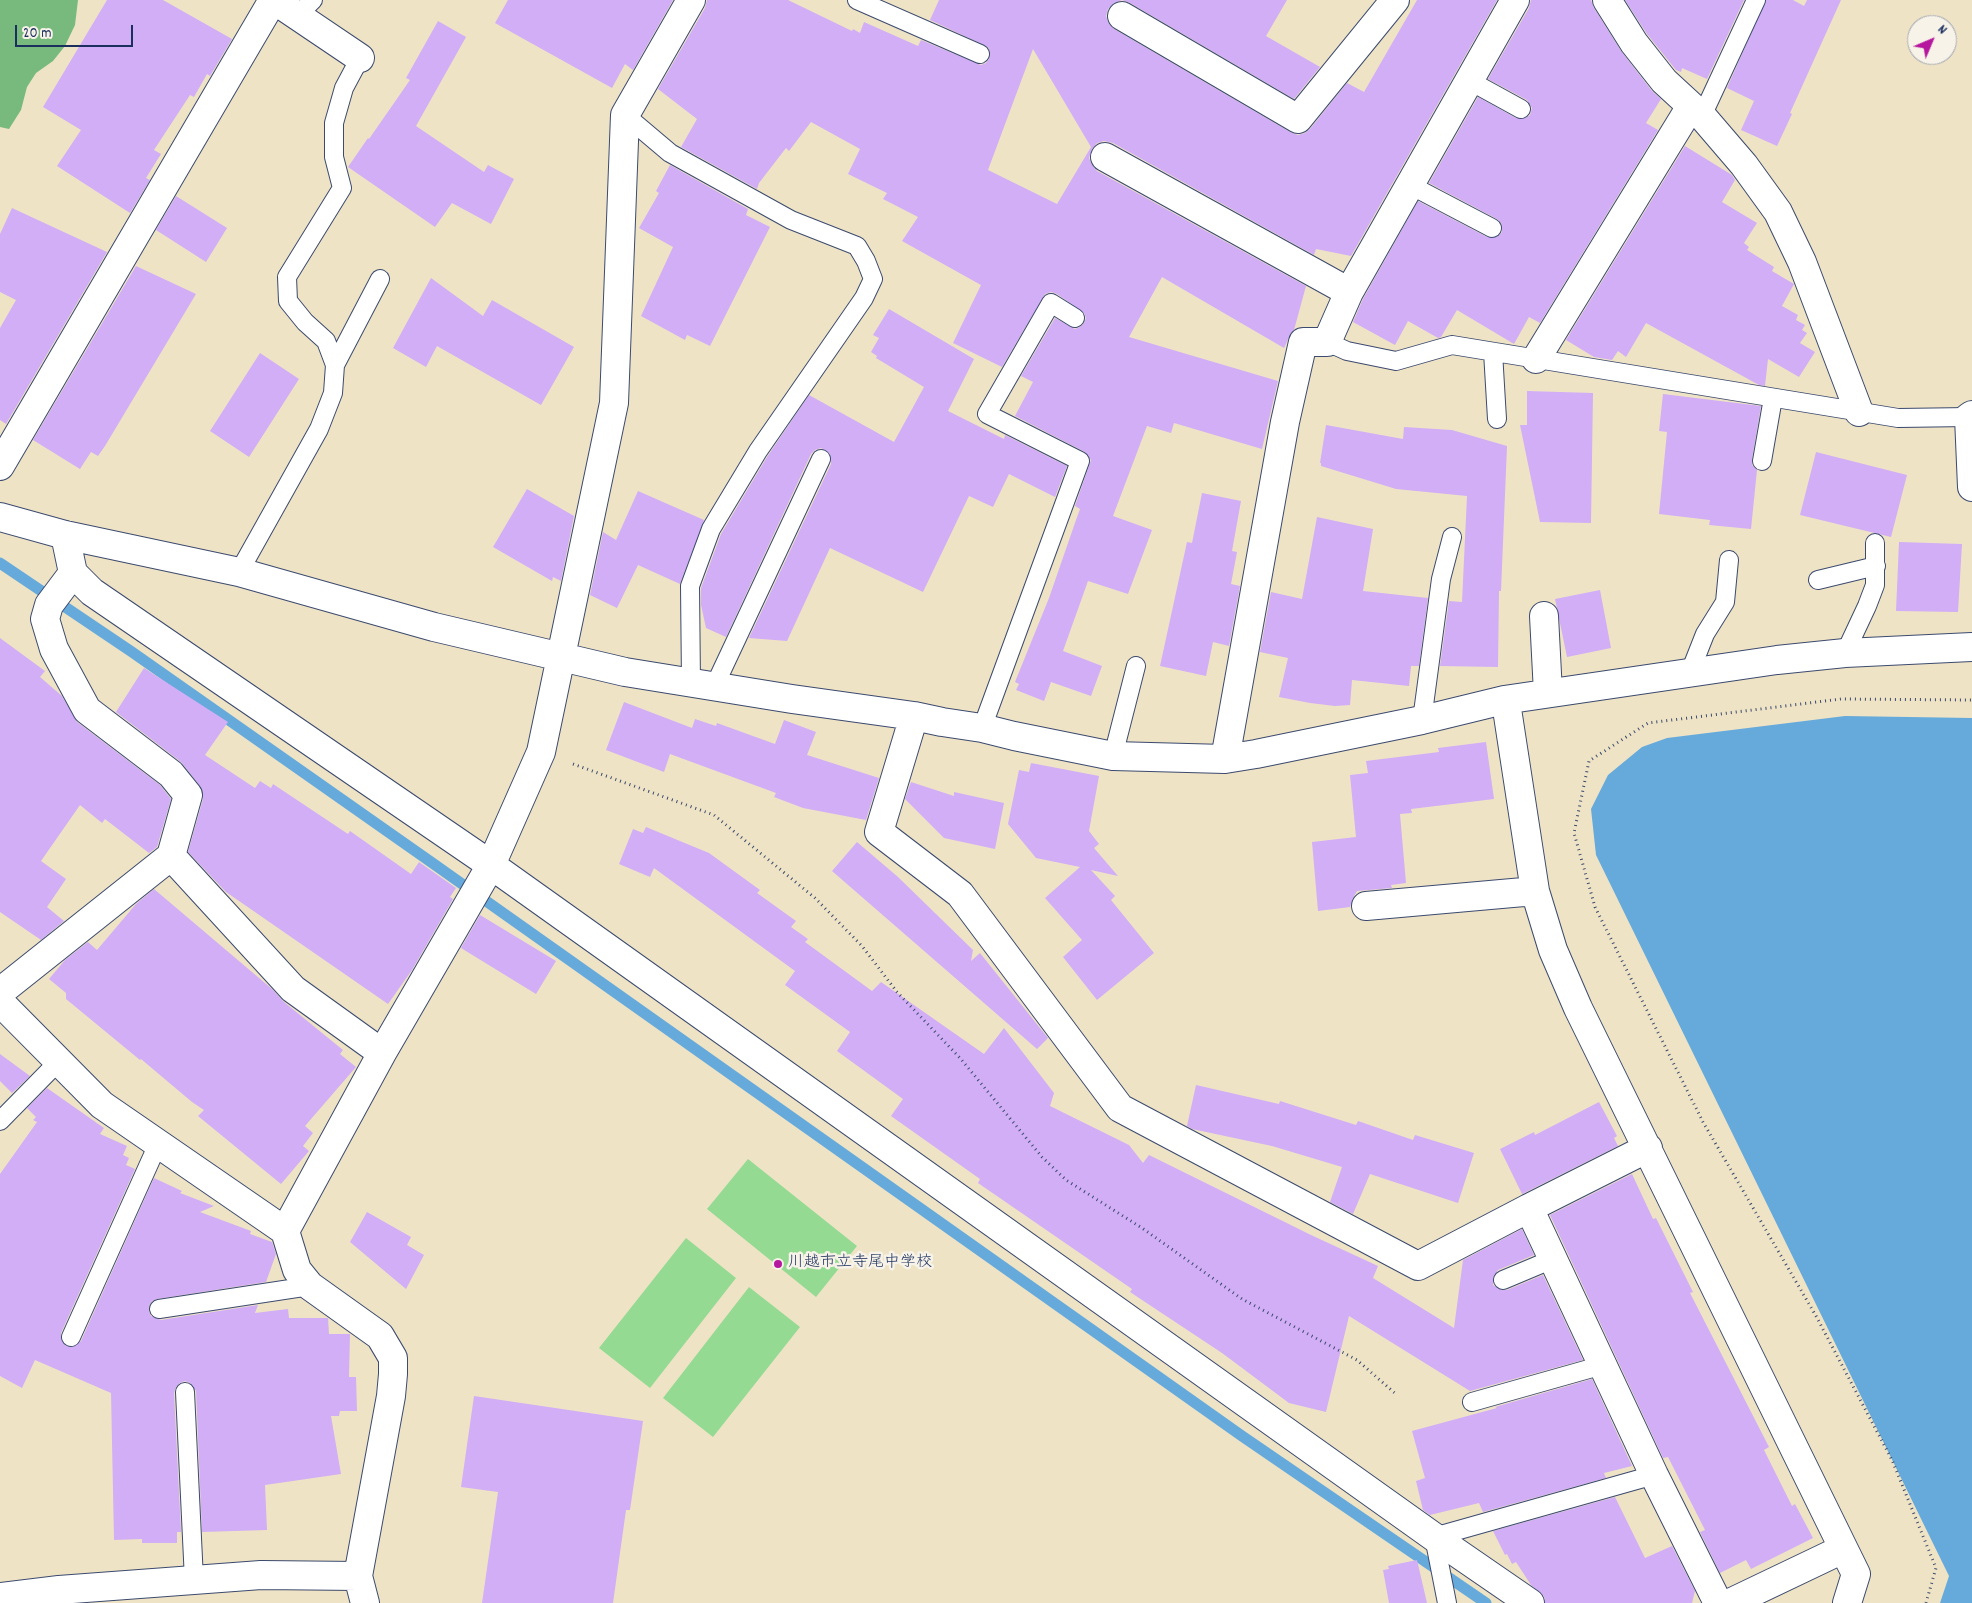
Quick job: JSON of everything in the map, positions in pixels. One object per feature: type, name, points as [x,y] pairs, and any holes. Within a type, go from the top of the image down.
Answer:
[{"type":"street","points":[[0,466],[274,0],[305,8],[360,58]]},
{"type":"street","points":[[285,1231],[382,1053],[491,865],[540,752],[614,403],[625,115],[691,0]]},
{"type":"street","points":[[1224,759],[1285,422],[1303,342],[1328,342],[1349,292],[1515,0]]},
{"type":"street","points":[[1607,0],[1640,51],[1664,80],[1696,111],[1744,165],[1778,212],[1802,262],[1859,412]]},
{"type":"street","points":[[1122,16],[1298,119],[1387,2]]},
{"type":"street","points":[[1536,359],[1696,111]]},
{"type":"street","points":[[1104,157],[1349,292]]},
{"type":"street","points":[[1971,416],[1972,487]]},
{"type":"street","points":[[0,517],[64,535],[239,572],[434,627],[625,672],[914,716],[982,728],[1113,756],[1224,759],[1422,720],[1504,700],[1548,693],[1777,660],[1845,653],[1972,647]]},
{"type":"street","points":[[64,535],[74,573],[92,592],[491,865],[1434,1537],[1530,1603]]},
{"type":"street","points":[[0,992],[171,856],[188,795],[170,774],[87,710],[54,649],[45,619],[49,605],[74,573]]},
{"type":"street","points":[[1544,616],[1548,693]]},
{"type":"street","points":[[1504,700],[1507,709],[1535,891],[1553,950],[1578,1008],[1856,1574],[1847,1603]]},
{"type":"street","points":[[914,716],[879,832],[960,894],[1120,1108],[1418,1266],[1648,1148]]},
{"type":"street","points":[[171,856],[293,989],[382,1053]]},
{"type":"street","points":[[1366,906],[1535,891]]},
{"type":"street","points":[[0,1002],[102,1105],[285,1231],[297,1270],[310,1286],[380,1336],[392,1358],[393,1374],[391,1396],[358,1576],[366,1603]]},
{"type":"street","points":[[1529,1208],[1654,1474],[1718,1603]]},
{"type":"street","points":[[1730,1603],[1844,1549]]},
{"type":"street","points":[[0,1597],[59,1590],[261,1575],[358,1576]]},
{"type":"lane","points":[[857,0],[980,54]]},
{"type":"lane","points":[[1696,111],[1756,0]]},
{"type":"lane","points":[[239,572],[318,430],[334,393],[335,365],[326,341],[305,322],[288,301],[287,277],[342,188],[334,157],[334,124],[344,88],[360,58]]},
{"type":"lane","points":[[1470,80],[1521,109]]},
{"type":"lane","points":[[625,115],[670,153],[792,220],[857,246],[866,261],[873,279],[864,298],[758,452],[711,529],[690,586],[702,685]]},
{"type":"lane","points":[[1410,185],[1492,228]]},
{"type":"lane","points":[[335,365],[380,279]]},
{"type":"lane","points":[[982,728],[1080,461],[987,414],[1051,303],[1075,318]]},
{"type":"lane","points":[[1328,342],[1347,351],[1396,362],[1452,345],[1898,418],[1971,416]]},
{"type":"lane","points":[[1492,352],[1497,419]]},
{"type":"lane","points":[[1762,462],[1773,398]]},
{"type":"lane","points":[[702,685],[821,459]]},
{"type":"lane","points":[[1422,720],[1441,579],[1452,537]]},
{"type":"lane","points":[[1845,653],[1875,585],[1875,543]]},
{"type":"lane","points":[[1690,672],[1705,634],[1725,602],[1729,560]]},
{"type":"lane","points":[[1818,580],[1876,566]]},
{"type":"lane","points":[[1113,756],[1136,666]]},
{"type":"lane","points":[[0,1121],[58,1061]]},
{"type":"lane","points":[[71,1337],[158,1144]]},
{"type":"lane","points":[[1503,1280],[1553,1259]]},
{"type":"lane","points":[[159,1309],[310,1286]]},
{"type":"lane","points":[[1472,1402],[1603,1365]]},
{"type":"lane","points":[[185,1392],[194,1580]]},
{"type":"lane","points":[[1447,1603],[1434,1537],[1654,1474]]},
{"type":"path","points":[[1926,1603],[1936,1568],[1892,1460],[1816,1316],[1703,1122],[1595,907],[1574,833],[1589,761],[1648,723],[1841,699],[1972,700]]},
{"type":"path","points":[[540,752],[714,815],[815,898],[862,946],[897,992],[960,1058],[1042,1157],[1066,1180],[1142,1228],[1242,1298],[1357,1360],[1397,1395]]},
{"type":"green space","points":[[0,0],[78,0],[75,25],[65,46],[53,61],[36,73],[27,87],[21,110],[9,129],[0,127]]},
{"type":"green space","points":[[748,1159],[857,1246],[816,1297],[707,1209]]},
{"type":"green space","points":[[686,1238],[736,1278],[650,1388],[599,1348]]},
{"type":"green space","points":[[749,1287],[800,1327],[713,1437],[663,1398]]},
{"type":"water","points":[[1845,716],[1972,718],[1972,1603],[1940,1603],[1949,1576],[1596,855],[1591,809],[1608,775],[1642,747],[1667,738]]},
{"type":"building","points":[[107,0],[163,0],[232,39],[210,76],[207,74],[194,97],[190,95],[154,150],[161,154],[146,178],[150,180],[130,213],[57,166],[81,130],[43,107]]},
{"type":"building","points":[[508,0],[673,0],[633,70],[625,64],[612,88],[495,23]]},
{"type":"building","points":[[707,0],[788,0],[852,31],[853,29],[860,33],[864,22],[918,46],[921,40],[981,65],[989,59],[990,52],[988,47],[930,20],[939,0],[1122,0],[1114,3],[1108,9],[1106,16],[1109,24],[1114,29],[1298,135],[1310,129],[1347,83],[1364,92],[1417,0],[1497,0],[1351,256],[1316,249],[1314,255],[1113,143],[1104,141],[1097,143],[1092,149],[1089,158],[1097,171],[1306,286],[1294,330],[1284,348],[1162,277],[1129,337],[1278,381],[1262,449],[1174,423],[1171,433],[1147,426],[1113,516],[1152,530],[1128,594],[1088,581],[1063,651],[1102,666],[1091,696],[1051,682],[1044,701],[1016,690],[1019,684],[1015,682],[1049,598],[1080,509],[1075,506],[1091,460],[1085,452],[1015,416],[1033,382],[1021,376],[1055,318],[1075,329],[1084,323],[1086,318],[1084,313],[1057,294],[1051,292],[1045,294],[1002,367],[953,343],[981,285],[902,241],[918,217],[883,199],[887,193],[848,174],[860,149],[811,122],[789,151],[786,148],[759,183],[757,189],[681,147],[697,119],[658,89],[705,8]],"holes":[[[1033,49],[1091,147],[1057,204],[988,170]]]},
{"type":"building","points":[[1122,0],[1287,0],[1266,36],[1320,67],[1294,99]]},
{"type":"building","points":[[1531,0],[1591,0],[1621,51],[1652,91],[1661,99],[1646,123],[1658,130],[1540,323],[1529,317],[1514,344],[1457,310],[1441,337],[1438,338],[1408,321],[1395,345],[1353,322],[1363,299],[1418,201],[1487,237],[1497,237],[1502,232],[1501,223],[1497,219],[1429,183],[1478,97],[1516,118],[1526,118],[1530,115],[1532,108],[1527,100],[1488,79],[1529,8]]},
{"type":"building","points":[[1625,0],[1744,0],[1707,79],[1682,68],[1681,72],[1676,70],[1647,34]]},
{"type":"building","points":[[1766,0],[1793,0],[1804,6],[1807,0],[1841,0],[1777,146],[1741,130],[1754,101],[1727,88]]},
{"type":"building","points":[[438,21],[466,37],[416,126],[484,172],[488,165],[514,179],[491,224],[452,203],[435,227],[348,167],[410,80],[406,78]]},
{"type":"building","points":[[1685,146],[1732,175],[1735,180],[1722,202],[1757,223],[1744,243],[1749,247],[1747,250],[1774,267],[1772,271],[1794,284],[1782,306],[1798,315],[1796,320],[1805,325],[1802,330],[1807,333],[1800,343],[1815,352],[1799,377],[1768,359],[1765,386],[1759,385],[1646,323],[1626,357],[1618,351],[1612,360],[1594,357],[1566,340]]},
{"type":"building","points":[[670,165],[748,209],[746,215],[770,227],[710,346],[687,335],[685,340],[641,316],[673,247],[639,228],[659,193],[656,191]]},
{"type":"building","points":[[176,196],[227,228],[206,262],[156,230]]},
{"type":"building","points":[[12,208],[107,252],[6,424],[0,420],[0,328],[16,300],[0,292],[0,234]]},
{"type":"building","points":[[136,266],[196,294],[105,446],[98,456],[91,452],[80,469],[33,440]]},
{"type":"building","points":[[431,278],[483,316],[492,300],[574,347],[541,405],[437,346],[426,367],[393,348]]},
{"type":"building","points":[[889,309],[974,359],[948,411],[1004,439],[1005,435],[1067,466],[1055,497],[1009,474],[993,507],[969,496],[923,592],[830,548],[787,641],[749,638],[831,464],[829,453],[821,448],[815,450],[811,454],[726,637],[706,628],[701,605],[701,588],[721,534],[767,457],[809,395],[894,442],[924,387],[876,358],[877,356],[871,352],[879,338],[873,335]]},
{"type":"building","points":[[260,353],[299,379],[249,457],[210,431]]},
{"type":"building","points":[[1527,391],[1593,393],[1591,523],[1540,522],[1520,425],[1527,425]]},
{"type":"building","points":[[1663,394],[1761,406],[1752,459],[1752,465],[1757,470],[1751,529],[1709,525],[1710,520],[1659,514],[1667,432],[1659,431]]},
{"type":"building","points":[[1326,425],[1403,439],[1404,427],[1452,430],[1507,446],[1501,591],[1499,591],[1498,667],[1440,666],[1449,601],[1462,602],[1467,496],[1396,489],[1321,466]]},
{"type":"building","points":[[1816,452],[1907,475],[1891,537],[1800,515]]},
{"type":"building","points":[[527,489],[574,516],[561,581],[553,577],[552,581],[493,547]]},
{"type":"building","points":[[638,491],[704,520],[680,584],[638,565],[617,608],[590,595],[603,532],[616,540]]},
{"type":"building","points":[[1202,493],[1241,501],[1232,551],[1237,552],[1231,584],[1240,586],[1229,646],[1213,642],[1206,676],[1160,666],[1187,542],[1192,543]]},
{"type":"building","points":[[1317,517],[1373,529],[1363,591],[1428,598],[1419,666],[1411,666],[1409,686],[1352,680],[1350,705],[1335,706],[1279,697],[1288,658],[1260,652],[1271,592],[1302,599]]},
{"type":"building","points":[[1899,542],[1962,544],[1958,612],[1896,611]]},
{"type":"building","points":[[1600,590],[1611,648],[1567,657],[1555,599]]},
{"type":"building","points":[[0,638],[45,671],[40,677],[62,696],[77,722],[160,785],[171,799],[157,847],[149,853],[105,819],[102,823],[80,805],[41,861],[66,879],[47,907],[64,921],[41,940],[0,912]]},
{"type":"building","points":[[144,668],[228,722],[205,755],[255,788],[260,781],[271,788],[273,784],[348,834],[350,831],[411,874],[419,862],[456,888],[450,897],[453,899],[412,970],[388,1004],[226,892],[188,852],[203,799],[203,792],[200,786],[181,762],[116,712]]},
{"type":"building","points":[[624,702],[692,728],[695,719],[716,726],[717,723],[775,744],[784,720],[816,732],[807,755],[879,778],[866,820],[803,808],[774,797],[776,793],[670,754],[664,772],[606,750]]},
{"type":"building","points":[[1486,742],[1494,799],[1411,809],[1412,813],[1400,814],[1406,883],[1391,885],[1392,888],[1357,891],[1350,907],[1318,911],[1312,842],[1356,837],[1350,775],[1368,773],[1366,761],[1439,752],[1438,748]]},
{"type":"building","points":[[1031,763],[1099,776],[1089,831],[1099,844],[1094,848],[1118,876],[1091,870],[1115,896],[1111,900],[1154,953],[1097,1000],[1063,957],[1082,940],[1045,898],[1080,867],[1036,858],[1008,824],[1019,770],[1029,772]]},
{"type":"building","points":[[911,782],[954,796],[954,792],[1004,803],[995,849],[944,838],[905,799]]},
{"type":"building","points":[[646,827],[709,853],[760,890],[757,893],[796,921],[791,927],[808,939],[805,942],[872,991],[881,982],[984,1054],[1004,1028],[1054,1093],[1050,1106],[1129,1145],[1143,1163],[1149,1155],[1378,1266],[1373,1278],[1454,1328],[1463,1260],[1522,1229],[1534,1255],[1498,1270],[1493,1278],[1493,1285],[1501,1290],[1507,1290],[1543,1275],[1583,1360],[1470,1391],[1349,1316],[1326,1412],[1289,1403],[1222,1353],[1130,1292],[1132,1289],[978,1183],[980,1179],[891,1116],[903,1099],[837,1051],[850,1032],[785,985],[795,971],[654,868],[650,877],[619,864],[633,829],[643,833]]},
{"type":"building","points":[[857,842],[898,877],[973,950],[971,961],[980,953],[1048,1038],[1037,1049],[832,871]]},
{"type":"building","points":[[154,889],[272,989],[284,1002],[343,1050],[340,1054],[356,1067],[305,1126],[313,1133],[303,1146],[309,1151],[281,1184],[198,1116],[204,1110],[66,999],[66,993],[49,979],[65,960],[88,942],[97,950],[136,904]]},
{"type":"building","points":[[480,915],[556,961],[536,994],[461,948]]},
{"type":"building","points":[[0,1054],[30,1076],[12,1093],[0,1081]]},
{"type":"building","points":[[1196,1085],[1279,1104],[1280,1101],[1356,1125],[1358,1121],[1413,1140],[1415,1135],[1474,1153],[1458,1203],[1370,1174],[1353,1214],[1330,1202],[1342,1167],[1272,1146],[1192,1129],[1187,1126]]},
{"type":"building","points":[[47,1088],[104,1128],[100,1134],[127,1146],[123,1155],[129,1158],[126,1165],[135,1169],[61,1333],[61,1339],[66,1346],[73,1347],[81,1341],[154,1178],[182,1191],[180,1193],[214,1206],[200,1212],[251,1231],[250,1234],[272,1242],[276,1254],[266,1282],[157,1299],[152,1301],[149,1306],[151,1316],[161,1320],[258,1305],[255,1313],[288,1309],[289,1318],[328,1318],[329,1334],[350,1334],[349,1377],[356,1377],[357,1411],[340,1411],[339,1416],[331,1416],[341,1474],[265,1485],[267,1530],[202,1532],[196,1391],[190,1383],[185,1381],[180,1383],[174,1393],[181,1532],[177,1532],[177,1543],[142,1543],[142,1539],[114,1540],[111,1393],[35,1360],[22,1388],[0,1376],[0,1174],[37,1122],[33,1120],[36,1117],[27,1108]]},
{"type":"building","points":[[1599,1102],[1617,1136],[1614,1138],[1618,1146],[1522,1194],[1500,1149],[1534,1132],[1535,1135]]},
{"type":"building","points":[[1632,1174],[1653,1219],[1656,1218],[1693,1292],[1690,1293],[1769,1447],[1764,1450],[1792,1506],[1795,1504],[1813,1538],[1751,1569],[1746,1560],[1720,1573],[1700,1532],[1705,1530],[1668,1457],[1663,1458],[1550,1215]]},
{"type":"building","points":[[367,1212],[411,1237],[407,1245],[424,1255],[406,1289],[350,1242]]},
{"type":"building","points":[[1592,1379],[1632,1466],[1604,1473],[1606,1478],[1483,1512],[1479,1503],[1430,1515],[1423,1510],[1416,1481],[1425,1478],[1412,1431]]},
{"type":"building","points":[[474,1396],[643,1421],[630,1510],[626,1510],[613,1603],[482,1603],[498,1492],[461,1487]]},
{"type":"building","points":[[1615,1497],[1645,1558],[1672,1546],[1695,1591],[1692,1603],[1545,1603],[1544,1596],[1531,1585],[1516,1562],[1512,1564],[1507,1554],[1505,1555],[1493,1531]]},
{"type":"building","points":[[1417,1560],[1427,1603],[1389,1603],[1383,1570],[1389,1569],[1388,1566]]},
{"type":"waterway","points":[[0,563],[132,652],[431,862],[1242,1436],[1486,1603]]},
{"type":"place","name":"川越市立寺尾中学校","points":[[778,1264]]}]
